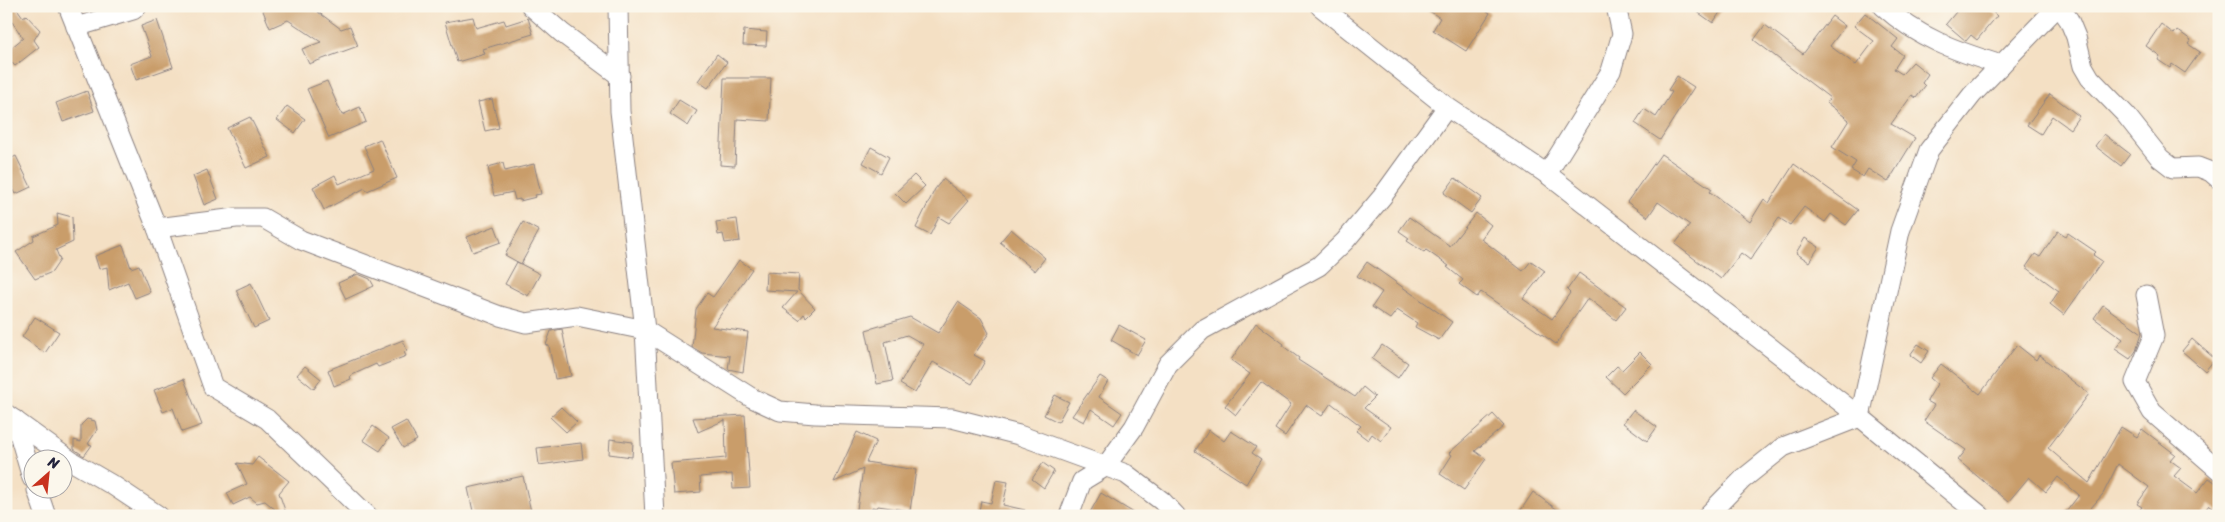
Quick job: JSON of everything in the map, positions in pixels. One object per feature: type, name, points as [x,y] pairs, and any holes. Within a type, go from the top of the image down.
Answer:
[{"type":"street","points":[[68,6],[157,228],[213,387],[267,419],[368,516]]},
{"type":"street","points":[[76,27],[132,10],[137,6]]},
{"type":"street","points":[[531,6],[562,33],[620,76]]},
{"type":"street","points":[[618,6],[620,111],[645,330],[655,516]]},
{"type":"street","points":[[1320,6],[1448,106],[1547,174],[1860,417],[1981,516]]},
{"type":"street","points":[[1547,174],[1611,71],[1622,34],[1616,6]]},
{"type":"street","points":[[1882,6],[1902,24],[1951,50],[2001,65]]},
{"type":"street","points":[[1860,417],[1900,231],[1929,150],[1972,95],[2059,7],[2069,20],[2084,66],[2090,78],[2126,115],[2160,158],[2174,168],[2198,167],[2211,172],[2219,179]]},
{"type":"street","points":[[1069,516],[1082,481],[1105,467],[1134,427],[1168,364],[1202,330],[1319,266],[1345,241],[1382,198],[1448,106]]},
{"type":"street","points":[[157,228],[236,218],[263,218],[301,240],[500,316],[526,323],[577,316],[645,330],[752,398],[780,411],[815,414],[952,418],[1019,435],[1126,474],[1162,501],[1176,516]]},
{"type":"street","points":[[2146,295],[2154,336],[2135,382],[2152,412],[2219,470]]},
{"type":"street","points":[[11,417],[22,450]]},
{"type":"street","points":[[11,417],[71,461],[114,486],[159,516]]},
{"type":"street","points":[[1707,516],[1743,479],[1783,447],[1860,417]]},
{"type":"street","points":[[40,500],[46,516]]},
{"type":"building","points":[[15,6],[23,17],[26,15],[40,30],[34,40],[39,47],[15,66],[6,56],[6,52],[23,38],[6,13]]},
{"type":"building","points":[[261,6],[310,6],[341,29],[350,26],[358,46],[309,64],[302,49],[321,42],[288,20],[270,28]]},
{"type":"building","points":[[1422,6],[1480,6],[1490,13],[1466,51],[1433,30],[1440,18]]},
{"type":"building","points":[[1689,6],[1724,6],[1713,23]]},
{"type":"building","points":[[1961,6],[1986,6],[1997,16],[1977,40],[1971,35],[1966,41],[1946,24]]},
{"type":"building","points":[[1865,13],[1898,39],[1892,47],[1903,55],[1894,69],[1902,74],[1913,62],[1928,74],[1922,83],[1925,86],[1916,98],[1912,95],[1891,124],[1915,138],[1888,182],[1868,169],[1863,177],[1851,170],[1856,162],[1832,147],[1849,120],[1827,103],[1830,98],[1754,40],[1765,25],[1803,54],[1832,16],[1845,26],[1830,46],[1856,65],[1874,41],[1854,26]]},
{"type":"building","points":[[473,17],[476,28],[504,20],[506,25],[528,18],[533,34],[483,49],[485,54],[457,62],[445,22]]},
{"type":"building","points":[[157,20],[173,67],[136,80],[130,64],[152,56],[141,26]]},
{"type":"building","points":[[2161,24],[2174,34],[2177,30],[2191,40],[2188,44],[2200,52],[2185,73],[2172,64],[2170,68],[2158,60],[2160,56],[2146,46]]},
{"type":"building","points":[[744,30],[767,32],[766,46],[743,45]]},
{"type":"building","points":[[717,54],[727,62],[708,88],[698,81]]},
{"type":"building","points":[[1677,76],[1694,87],[1660,140],[1635,123],[1644,109],[1656,117],[1672,92],[1668,90]]},
{"type":"building","points":[[724,78],[771,78],[769,121],[737,119],[735,166],[720,165]]},
{"type":"building","points":[[327,81],[342,115],[360,107],[366,122],[329,138],[307,89]]},
{"type":"building","points":[[87,91],[94,111],[63,122],[56,103]]},
{"type":"building","points":[[2050,94],[2079,116],[2070,129],[2052,116],[2041,134],[2027,125]]},
{"type":"building","points":[[492,99],[499,128],[485,131],[478,102]]},
{"type":"building","points":[[679,100],[697,111],[688,126],[670,114]]},
{"type":"building","points":[[287,106],[305,119],[295,133],[277,120]]},
{"type":"building","points":[[250,117],[270,157],[246,168],[227,128]]},
{"type":"building","points":[[2104,134],[2130,154],[2121,166],[2095,146]]},
{"type":"building","points":[[380,139],[397,178],[367,191],[365,188],[324,210],[313,187],[335,175],[339,184],[374,169],[364,146]]},
{"type":"building","points":[[871,147],[889,157],[881,173],[863,163]]},
{"type":"building","points":[[1661,154],[1712,189],[1710,192],[1750,222],[1764,199],[1769,203],[1794,164],[1858,210],[1846,225],[1831,214],[1825,222],[1804,207],[1790,225],[1779,218],[1750,260],[1741,253],[1721,279],[1675,244],[1690,225],[1658,202],[1648,217],[1627,202]]},
{"type":"building","points":[[16,156],[31,187],[16,194],[6,175],[6,161]]},
{"type":"building","points":[[503,163],[505,171],[534,164],[541,194],[520,201],[520,199],[515,200],[513,192],[494,196],[488,167]]},
{"type":"building","points":[[207,170],[218,199],[204,205],[193,176]]},
{"type":"building","points":[[914,175],[925,186],[906,204],[895,193]]},
{"type":"building","points":[[1455,178],[1482,198],[1471,213],[1444,193]]},
{"type":"building","points":[[943,179],[969,200],[949,223],[939,217],[930,235],[916,228],[935,189]]},
{"type":"building","points":[[57,213],[72,217],[73,242],[56,250],[60,260],[52,272],[35,279],[16,252],[34,240],[33,236],[58,225]]},
{"type":"building","points":[[1476,213],[1491,225],[1481,239],[1523,271],[1531,261],[1545,271],[1523,299],[1552,319],[1570,293],[1567,290],[1579,273],[1626,307],[1616,320],[1588,298],[1556,344],[1481,292],[1477,297],[1459,284],[1463,280],[1447,267],[1449,266],[1426,250],[1424,252],[1407,241],[1409,238],[1399,231],[1409,217],[1450,246]]},
{"type":"building","points":[[737,219],[740,241],[725,243],[723,234],[718,235],[716,222]]},
{"type":"building","points":[[523,222],[539,231],[521,264],[505,255]]},
{"type":"building","points":[[495,226],[501,242],[473,252],[467,237]]},
{"type":"building","points":[[1011,229],[1045,258],[1035,271],[1000,242]]},
{"type":"building","points":[[2058,231],[2066,236],[2068,233],[2096,252],[2093,255],[2102,261],[2064,315],[2050,304],[2059,291],[2026,267],[2035,254],[2040,257]]},
{"type":"building","points":[[1805,238],[1819,247],[1809,262],[1796,253]]},
{"type":"building","points":[[123,245],[131,268],[139,265],[150,292],[135,298],[128,282],[109,290],[107,267],[99,269],[95,256]]},
{"type":"building","points":[[739,260],[752,269],[712,327],[748,332],[743,372],[728,369],[730,356],[702,353],[692,347],[696,309],[707,293],[713,297]]},
{"type":"building","points":[[517,262],[540,274],[528,296],[505,284]]},
{"type":"building","points":[[1367,262],[1452,322],[1439,340],[1415,327],[1417,323],[1397,310],[1390,319],[1372,307],[1382,292],[1357,276]]},
{"type":"building","points":[[766,272],[799,274],[798,290],[815,308],[806,317],[804,314],[799,320],[783,308],[797,292],[765,290]]},
{"type":"building","points":[[358,274],[370,279],[374,286],[346,299],[338,283]]},
{"type":"building","points":[[251,283],[269,321],[254,328],[236,290]]},
{"type":"building","points":[[958,302],[981,318],[989,333],[974,355],[985,361],[972,384],[933,362],[915,393],[900,384],[923,344],[907,335],[885,342],[893,381],[877,384],[866,330],[910,317],[938,333]]},
{"type":"building","points":[[2103,305],[2142,333],[2136,351],[2130,359],[2115,349],[2123,339],[2094,318]]},
{"type":"building","points":[[35,317],[59,332],[45,353],[22,337]]},
{"type":"building","points":[[1256,323],[1284,344],[1283,346],[1299,358],[1298,360],[1355,397],[1363,387],[1375,397],[1364,408],[1391,427],[1381,441],[1372,434],[1368,440],[1356,431],[1361,426],[1331,403],[1322,416],[1306,405],[1285,436],[1275,429],[1291,404],[1261,382],[1236,415],[1225,406],[1250,374],[1231,360]]},
{"type":"building","points":[[1119,325],[1146,340],[1137,355],[1111,340]]},
{"type":"building","points":[[562,329],[571,376],[555,379],[549,346],[546,345],[551,331]]},
{"type":"building","points":[[2192,339],[2215,359],[2205,371],[2182,351]]},
{"type":"building","points":[[403,340],[407,351],[404,352],[406,356],[378,367],[376,364],[350,376],[351,379],[334,386],[328,370]]},
{"type":"building","points":[[1918,344],[1929,351],[1921,363],[1910,355]]},
{"type":"building","points":[[1382,345],[1408,363],[1398,378],[1372,359]]},
{"type":"building","points":[[2017,345],[2036,360],[2039,355],[2089,394],[2048,448],[2089,483],[2121,427],[2137,437],[2142,429],[2175,454],[2170,460],[2181,468],[2174,476],[2197,493],[2209,478],[2219,485],[2219,512],[2209,505],[2201,516],[2135,516],[2142,507],[2137,504],[2149,487],[2118,464],[2103,494],[2084,516],[2063,516],[2079,495],[2058,477],[2046,492],[2029,477],[2008,502],[1958,460],[1966,450],[1924,421],[1934,405],[1927,401],[1937,384],[1930,378],[1941,364],[1980,394]]},
{"type":"building","points":[[1640,352],[1652,364],[1623,393],[1606,377],[1617,366],[1622,370]]},
{"type":"building","points":[[305,366],[321,379],[314,389],[297,375]]},
{"type":"building","points":[[1100,376],[1108,381],[1099,397],[1122,413],[1114,425],[1091,409],[1084,422],[1072,416]]},
{"type":"building","points":[[184,379],[202,425],[182,432],[173,408],[163,412],[154,390]]},
{"type":"building","points":[[1055,395],[1069,402],[1058,422],[1044,415]]},
{"type":"building","points":[[561,407],[577,422],[566,432],[550,417]]},
{"type":"building","points":[[1633,410],[1657,427],[1647,441],[1623,423]]},
{"type":"building","points":[[1493,414],[1504,426],[1475,451],[1486,459],[1464,490],[1440,474],[1452,455],[1449,453]]},
{"type":"building","points":[[745,415],[750,488],[733,489],[732,474],[700,477],[701,492],[674,494],[671,463],[726,458],[725,420],[698,432],[693,418]]},
{"type":"building","points":[[87,419],[95,421],[97,430],[88,444],[92,445],[84,456],[74,449],[74,440],[81,442],[81,425]]},
{"type":"building","points":[[406,421],[417,440],[403,448],[391,429]]},
{"type":"building","points":[[373,426],[389,438],[380,451],[363,440]]},
{"type":"building","points":[[1209,430],[1224,441],[1231,431],[1256,447],[1252,453],[1261,459],[1246,484],[1195,451]]},
{"type":"building","points":[[857,432],[876,441],[866,462],[916,470],[910,511],[878,506],[877,508],[872,507],[872,516],[856,516],[863,469],[834,482]]},
{"type":"building","points":[[610,439],[633,442],[632,457],[609,454]]},
{"type":"building","points":[[581,443],[583,459],[539,465],[537,448]]},
{"type":"building","points":[[258,457],[289,481],[279,493],[287,516],[283,516],[265,501],[257,503],[250,497],[233,505],[227,493],[247,484],[237,463],[252,465]]},
{"type":"building","points":[[1043,463],[1054,471],[1044,488],[1032,479]]},
{"type":"building","points":[[523,476],[532,516],[474,516],[468,488]]},
{"type":"building","points":[[996,480],[1008,482],[1003,505],[1025,510],[1024,516],[978,516],[981,501],[991,503]]},
{"type":"building","points":[[1533,492],[1566,516],[1517,516]]},
{"type":"building","points":[[1101,493],[1139,516],[1088,516]]}]
